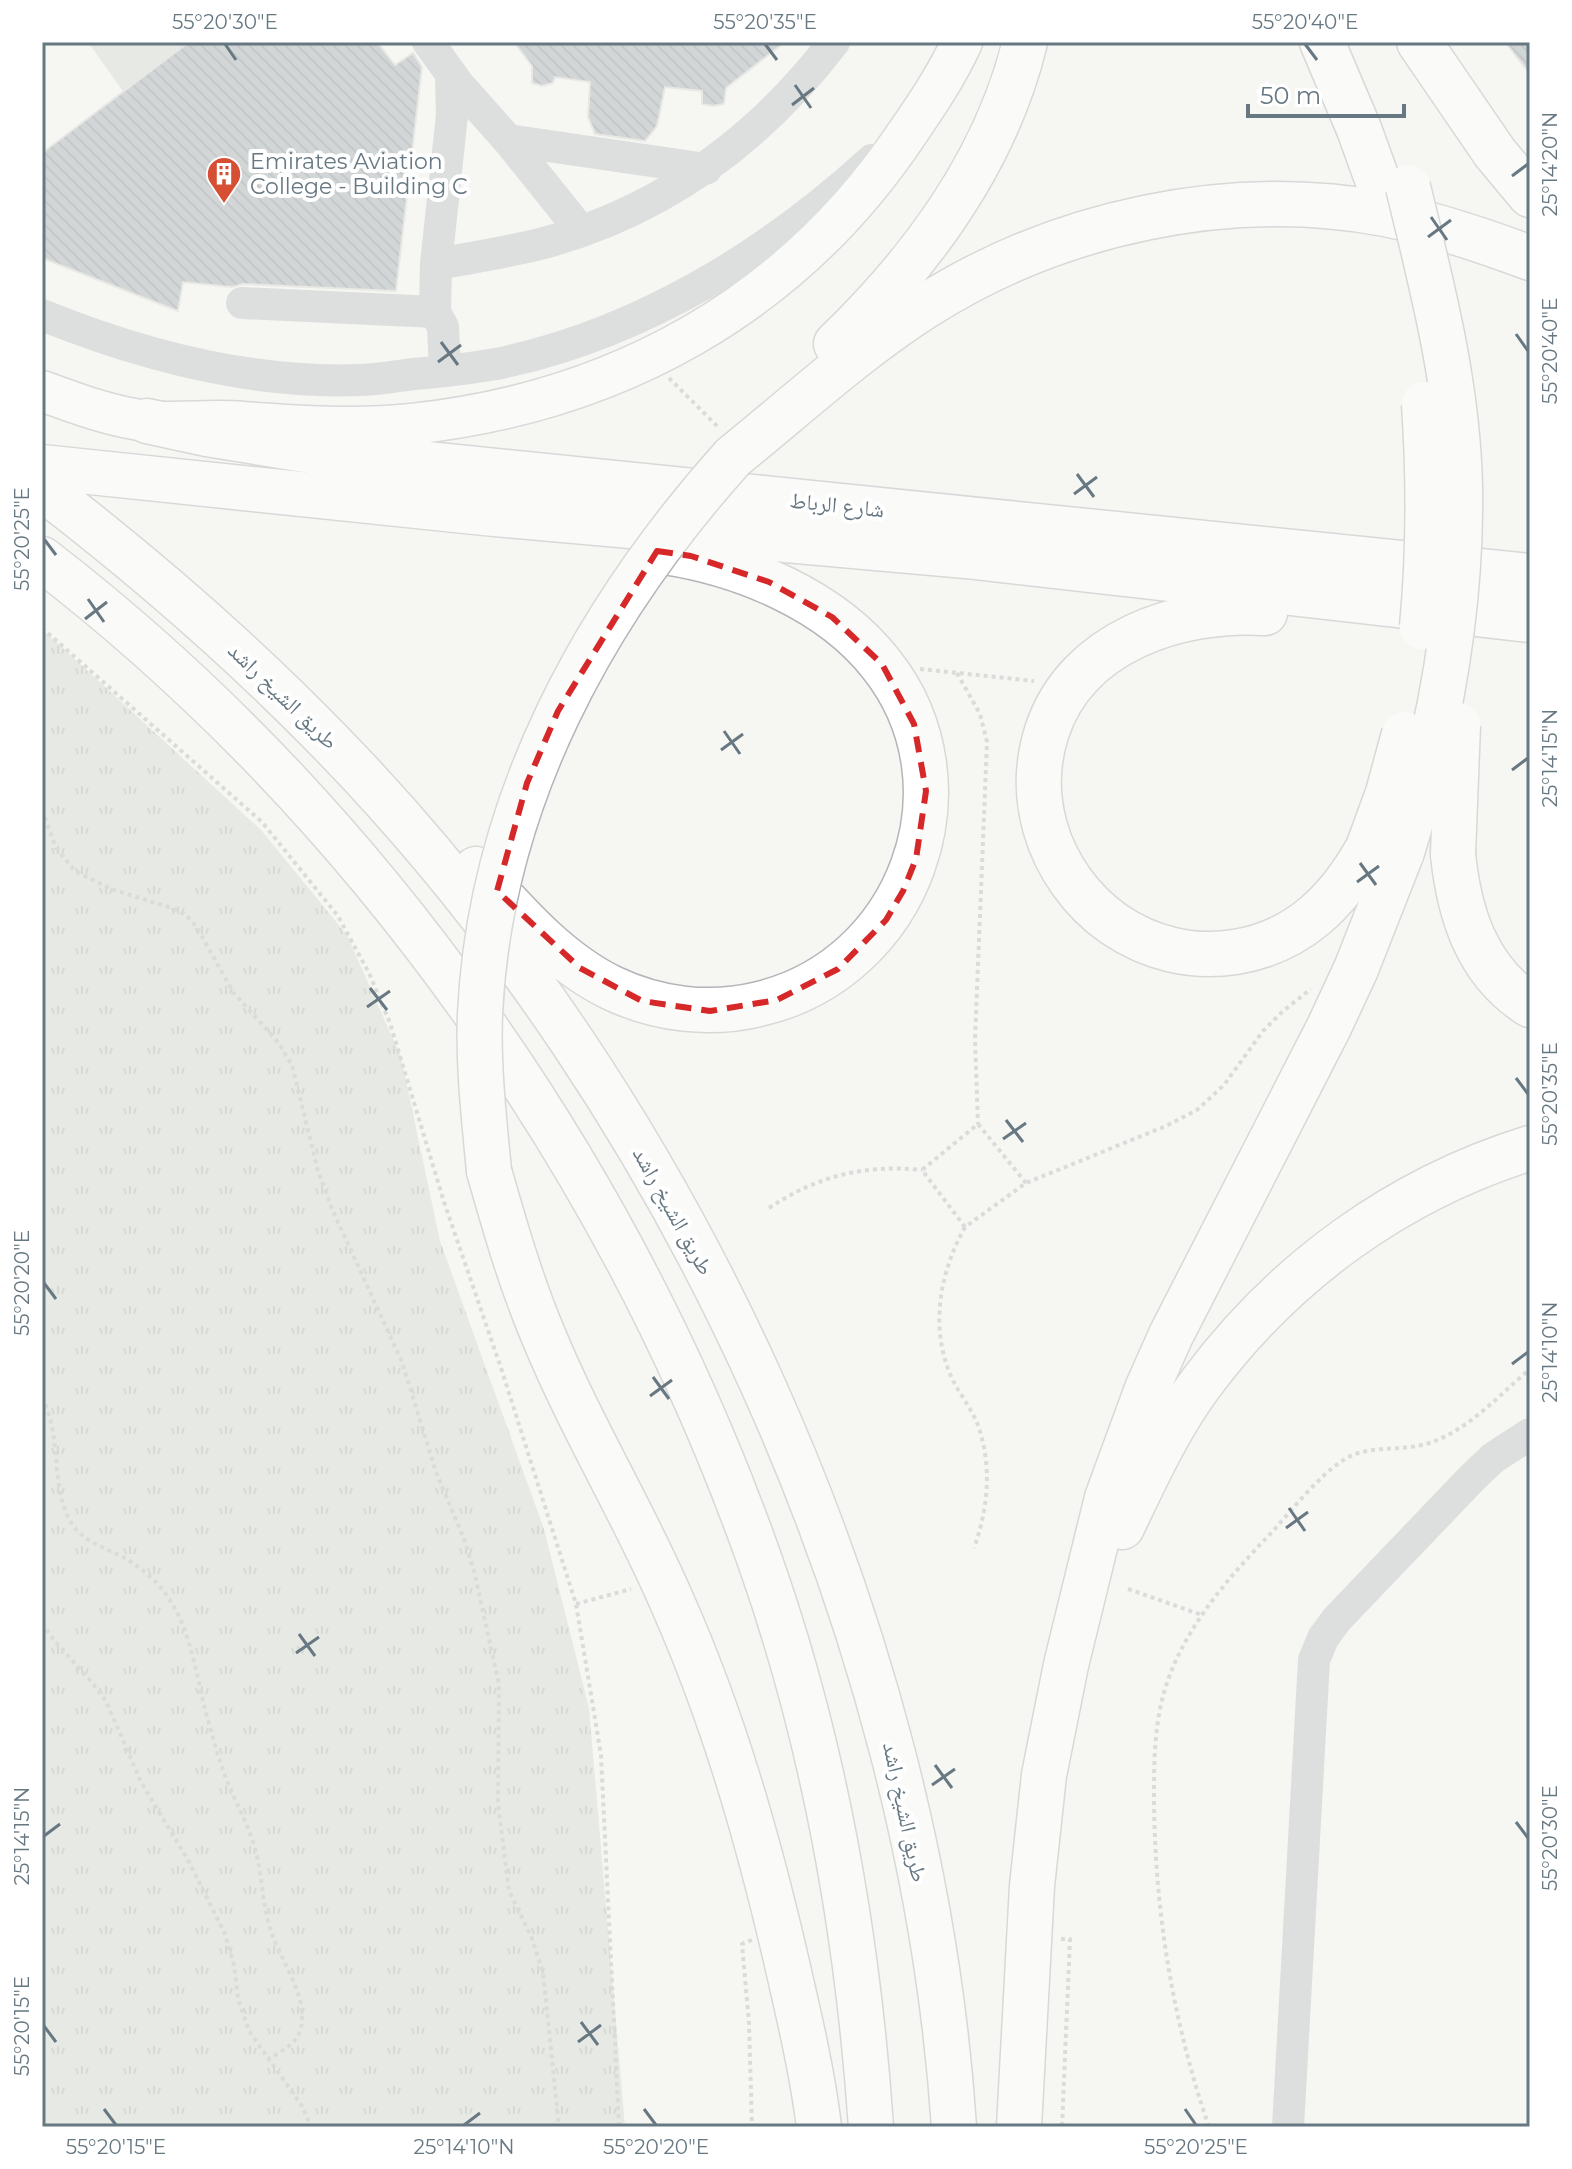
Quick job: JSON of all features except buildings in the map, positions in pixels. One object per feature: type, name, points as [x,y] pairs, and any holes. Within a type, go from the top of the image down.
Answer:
[{"type":"highway","points":[[819,2127],[803,2035],[765,1869],[739,1779],[708,1690],[673,1602],[544,1337],[518,1269],[489,1171],[481,1092],[480,1014],[488,935],[503,858],[527,783],[558,711],[620,602],[730,446],[754,427],[778,399],[876,305],[915,260],[978,161],[1003,107],[1025,42]]},
{"type":"highway","points":[[1322,42],[1359,129],[1394,189],[1443,334],[1456,435],[1460,485],[1459,534],[1456,588],[1442,695],[1431,748],[1385,850],[1321,913],[1275,941],[1223,954],[1196,954],[1169,949],[1124,931],[1104,917],[1071,882],[1048,840],[1042,816],[1039,791],[1043,743],[1051,720],[1072,686],[1095,661],[1115,647],[1135,635],[1181,619],[1229,613],[1408,620],[1459,613]]},
{"type":"highway","points":[[1019,2127],[1037,1831],[1054,1720],[1107,1498],[1147,1389],[1171,1335],[1329,1027],[1368,940],[1385,850],[1388,793],[1414,688],[1426,582],[1427,451],[1422,386],[1398,259],[1394,189],[1379,102],[1352,42]]},
{"type":"highway","points":[[1427,51],[1495,153],[1530,195]]},
{"type":"highway","points":[[730,446],[925,307],[994,268],[1054,244],[1145,218],[1224,206],[1304,205],[1399,218],[1461,232],[1530,258]]},
{"type":"highway","name":"شارع الرباط","points":[[147,421],[329,454],[1530,576]]},
{"type":"highway","name":"شارع الرباط","points":[[42,467],[484,513],[966,556],[1530,620]]},
{"type":"highway","name":"طريق الشيخ راشد","points":[[42,488],[187,604],[336,747],[408,829],[475,909],[597,1080],[695,1248],[774,1409],[840,1575],[868,1661],[891,1747],[929,1923],[954,2127]]},
{"type":"highway","points":[[336,747],[400,792],[428,816],[526,922],[580,968],[642,1001],[676,1009],[710,1011],[744,1008],[788,996],[838,969],[864,946],[886,920],[912,869],[924,825],[926,791],[923,757],[901,693],[882,664],[859,639],[832,617],[769,582],[731,567],[691,556],[549,535],[506,523],[484,513]]},
{"type":"highway","points":[[1459,534],[1465,561],[1468,617],[1455,749],[1453,854],[1457,895],[1470,935],[1492,970],[1530,1005]]},
{"type":"highway","points":[[42,559],[138,639],[212,707],[282,778],[348,852],[412,929],[472,1009],[528,1092],[622,1251],[697,1404],[760,1561],[786,1642],[827,1808],[845,1898],[858,1988],[871,2127]]},
{"type":"highway","points":[[1080,1611],[1162,1445],[1201,1384],[1246,1327],[1298,1276],[1356,1231],[1418,1193],[1484,1162],[1530,1148]]},
{"type":"main road","points":[[42,391],[96,409],[147,421],[226,420],[347,427],[410,424],[472,416],[533,402],[593,383],[651,359],[715,323],[774,281],[829,232],[877,178],[918,118],[962,42]]},
{"type":"lane","points":[[428,42],[451,75],[581,231]]},
{"type":"lane","points":[[436,264],[510,251],[581,231],[624,214],[706,169],[779,107],[812,72],[834,42]]},
{"type":"lane","points":[[434,372],[443,327],[435,312],[436,264],[452,105],[451,75]]},
{"type":"lane","points":[[42,315],[140,350],[253,373],[361,380],[511,361],[586,338],[659,307],[729,270],[795,226],[918,118]]},
{"type":"lane","points":[[449,135],[468,120],[485,120],[501,132],[706,169]]},
{"type":"lane","points":[[242,303],[435,312]]},
{"type":"lane","points":[[1288,2127],[1314,1660],[1323,1638],[1337,1619],[1472,1478],[1493,1458],[1530,1434]]},
{"type":"path","points":[[680,389],[730,446]]},
{"type":"path","points":[[42,628],[262,822],[338,916],[369,973],[390,1023],[444,1202],[535,1470],[576,1604],[601,1755],[619,2127]]},
{"type":"path","points":[[882,664],[1072,686]]},
{"type":"path","points":[[957,673],[980,714],[987,742],[975,1039],[978,1124],[1026,1183]]},
{"type":"path","points":[[42,810],[56,848],[75,871],[111,889],[186,915],[196,926],[233,992],[277,1041],[292,1065],[318,1171],[332,1209],[402,1362],[436,1472],[474,1571],[499,1684],[498,1804],[509,1891],[531,1936],[543,1972],[559,2127]]},
{"type":"path","points":[[974,1548],[987,1488],[984,1447],[971,1410],[948,1369],[939,1325],[940,1297],[947,1266],[965,1227],[1026,1183],[1166,1126],[1197,1110],[1224,1085],[1263,1031],[1314,987]]},
{"type":"path","points":[[922,1170],[978,1124]]},
{"type":"path","points":[[769,1208],[809,1184],[853,1170],[899,1167],[922,1170],[965,1227]]},
{"type":"path","points":[[1209,2127],[1185,2052],[1159,1898],[1154,1827],[1154,1753],[1158,1716],[1168,1680],[1183,1646],[1202,1615],[1258,1547],[1345,1458],[1364,1451],[1422,1445],[1445,1436],[1466,1423],[1530,1369]]},
{"type":"path","points":[[42,1397],[55,1433],[62,1500],[68,1516],[89,1542],[131,1563],[157,1584],[171,1601],[181,1622],[222,1768],[253,1842],[271,1931],[293,1980],[302,2015],[300,2035],[294,2043],[268,2059]]},
{"type":"path","points":[[576,1604],[636,1587]]},
{"type":"path","points":[[1128,1589],[1202,1615]]},
{"type":"path","points":[[42,1623],[106,1701],[141,1782],[204,1889],[231,1949],[243,2015],[253,2038],[302,2106],[311,2127]]},
{"type":"path","points":[[1056,1939],[1070,1939],[1062,2127]]},
{"type":"path","points":[[752,2127],[749,2023],[742,1944],[754,1940]]},
{"type":"highlighted area","points":[[657,551],[691,556],[769,582],[832,617],[882,664],[914,724],[926,791],[916,859],[903,891],[886,920],[838,969],[777,1000],[710,1011],[642,1001],[580,968],[497,891],[527,783],[558,711]]},
{"type":"green space","points":[[88,42],[200,42],[127,97]]},
{"type":"green space","points":[[42,629],[261,830],[347,935],[401,1057],[440,1241],[544,1529],[589,1708],[625,2127],[42,2127]]},
{"type":"place","name":"Emirates Aviation College - Building C","points":[[224,205]]}]
